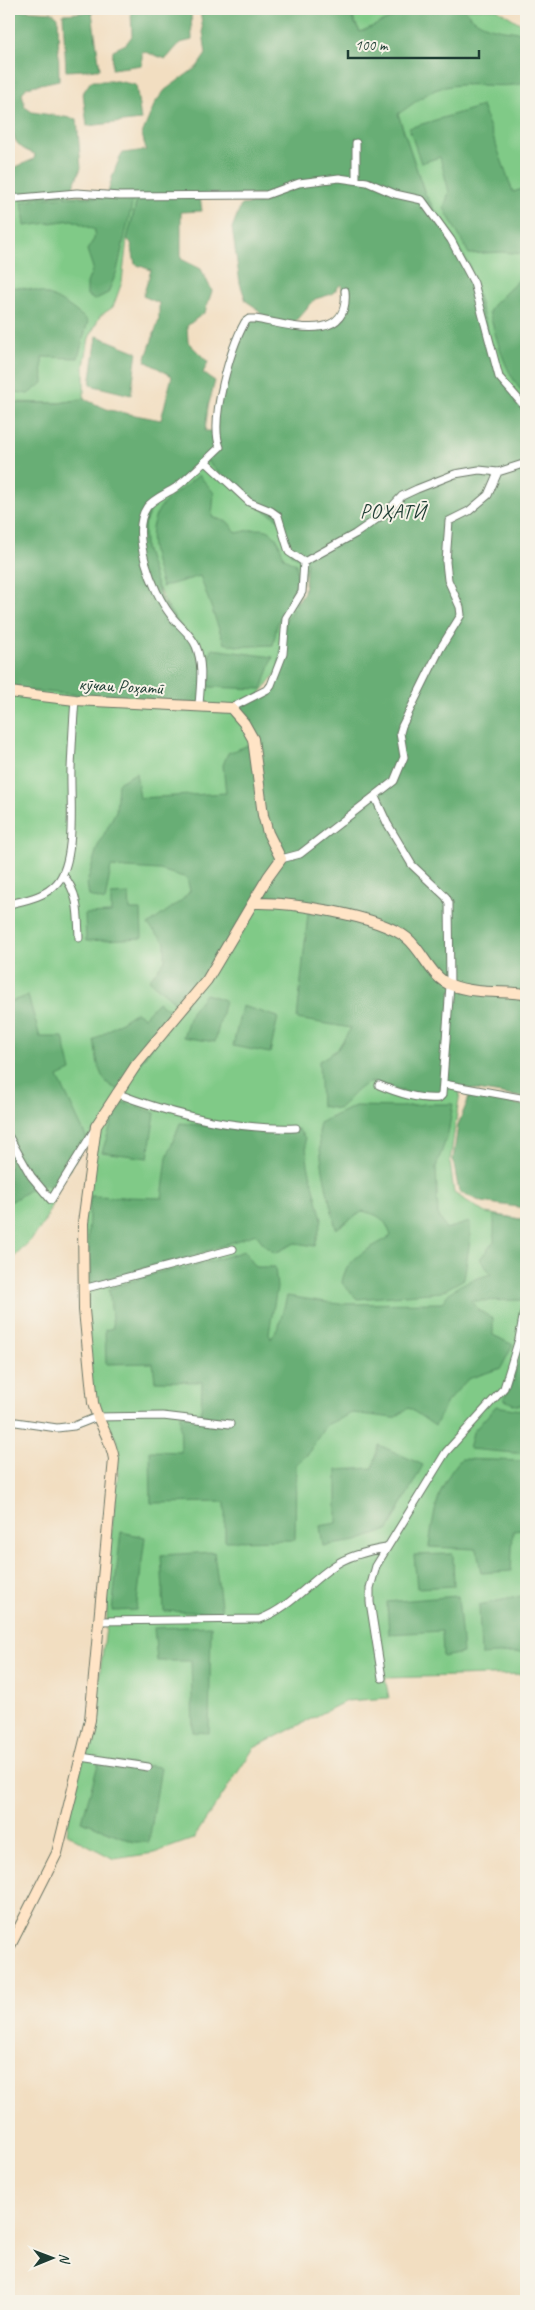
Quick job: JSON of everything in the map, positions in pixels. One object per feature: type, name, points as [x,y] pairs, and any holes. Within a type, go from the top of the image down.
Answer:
[{"type":"street","points":[[356,143],[356,179]]},
{"type":"street","points":[[9,199],[77,193],[128,196],[266,195],[308,181],[339,178],[356,179],[374,184],[395,194],[422,200],[451,240],[474,283],[499,377],[526,408]]},
{"type":"street","points":[[199,706],[201,674],[199,655],[189,633],[169,614],[159,597],[145,562],[142,547],[143,515],[152,502],[176,487],[220,447],[216,434],[218,406],[245,322],[255,319],[303,328],[330,324],[338,320],[342,314],[345,291]]},
{"type":"street","points":[[206,461],[249,502],[278,516],[289,552],[304,562]]},
{"type":"street","points":[[304,562],[355,534],[387,512],[402,496],[456,474],[479,470],[498,472],[526,463]]},
{"type":"street","points":[[9,1137],[31,1176],[51,1200],[70,1173],[96,1126],[136,1065],[207,980],[252,903],[281,859],[300,854],[394,781],[404,757],[400,733],[402,726],[440,649],[460,619],[460,607],[448,580],[446,562],[449,522],[469,510],[488,495],[498,472]]},
{"type":"street","points":[[281,859],[268,833],[263,815],[253,740],[244,723],[231,708],[268,689],[271,685],[283,654],[286,618],[302,592],[304,562]]},
{"type":"street","name":"кӯчаи Роҳатӣ","points":[[9,692],[74,700],[231,708]]},
{"type":"street","points":[[9,904],[46,892],[63,875],[70,844],[74,700]]},
{"type":"street","points":[[375,797],[387,823],[412,865],[446,897],[449,903],[450,985],[444,1084],[441,1097],[428,1099],[394,1091],[380,1085]]},
{"type":"street","points":[[63,875],[75,894],[79,938]]},
{"type":"street","points":[[252,903],[277,902],[305,905],[380,925],[396,931],[415,946],[435,973],[450,985],[470,990],[526,994]]},
{"type":"street","points":[[444,1084],[526,1099]]},
{"type":"street","points":[[116,1094],[152,1107],[190,1117],[254,1127],[296,1128]]},
{"type":"street","points":[[9,1948],[58,1852],[90,1720],[114,1460],[109,1436],[97,1418],[93,1403],[83,1289],[83,1223],[96,1126]]},
{"type":"street","points":[[83,1289],[233,1249]]},
{"type":"street","points":[[382,1678],[370,1594],[376,1566],[446,1452],[504,1388],[519,1339],[526,1301]]},
{"type":"street","points":[[9,1420],[57,1428],[74,1426],[97,1418],[163,1416],[230,1424]]},
{"type":"street","points":[[99,1621],[260,1619],[273,1614],[286,1605],[336,1564],[365,1552],[386,1548]]},
{"type":"street","points":[[81,1757],[148,1767]]},
{"type":"green space","points":[[191,9],[192,40],[180,43],[166,59],[142,51],[142,65],[112,69],[113,50],[126,44],[132,36],[131,10]]},
{"type":"green space","points":[[200,9],[347,9],[360,32],[411,9],[464,9],[470,16],[484,25],[526,33],[526,83],[505,86],[462,85],[441,88],[398,114],[425,194],[469,265],[498,368],[507,386],[526,407],[526,1098],[446,1085],[445,1097],[417,1095],[373,1081],[358,1089],[338,1109],[321,1106],[319,1061],[337,1050],[351,1028],[297,1019],[309,904],[256,901],[182,1008],[149,980],[165,960],[165,942],[148,925],[182,900],[190,891],[187,878],[160,870],[111,867],[105,901],[89,896],[87,883],[97,848],[116,811],[118,783],[136,773],[140,798],[226,793],[223,765],[228,753],[254,743],[234,706],[271,690],[278,671],[285,621],[304,592],[307,562],[291,554],[283,522],[249,501],[207,461],[174,488],[154,499],[144,525],[145,548],[161,598],[203,659],[202,705],[9,689],[9,403],[59,403],[84,399],[109,410],[161,420],[172,376],[145,361],[159,319],[159,303],[143,296],[151,270],[135,264],[131,243],[127,239],[138,196],[108,195],[114,173],[123,153],[146,150],[142,134],[155,103],[165,90],[197,67],[206,54]],"holes":[[[272,195],[265,202],[241,205],[232,228],[240,283],[246,301],[255,307],[264,318],[247,316],[240,329],[215,409],[216,431],[205,431],[208,407],[215,381],[203,373],[208,362],[188,342],[187,326],[205,312],[212,291],[201,269],[181,259],[181,212],[202,211],[200,197]],[[341,284],[346,304],[334,318],[316,327],[291,326],[315,299],[332,294]]]},
{"type":"green space","points":[[376,9],[497,9],[526,27],[526,406],[498,368],[451,238],[425,194],[398,114],[378,67],[353,18]]},
{"type":"green space","points":[[9,11],[52,12],[58,17],[59,80],[27,87],[22,93],[25,107],[32,112],[77,119],[81,168],[70,194],[9,200],[9,170],[34,159],[35,154],[18,144],[14,137],[9,115],[9,56],[12,49]]},
{"type":"green space","points":[[92,12],[100,69],[66,71],[63,14]]},
{"type":"green space","points":[[91,81],[117,81],[136,85],[141,120],[87,126],[83,93]]},
{"type":"green space","points":[[482,106],[513,192],[526,188],[526,254],[501,252],[469,254],[444,208],[449,192],[440,157],[421,163],[409,128]]},
{"type":"green space","points":[[51,195],[138,196],[127,239],[122,282],[113,307],[100,316],[89,338],[84,366],[84,399],[59,403],[9,402],[9,200]]},
{"type":"green space","points":[[82,197],[133,200],[117,271],[108,293],[94,300],[87,295],[87,283],[93,268],[87,250],[94,239],[95,230],[72,220],[25,226],[22,202],[50,198]]},
{"type":"green space","points":[[526,273],[526,396],[512,378],[507,367],[489,312],[493,305]]},
{"type":"green space","points":[[9,287],[32,290],[52,296],[88,321],[78,358],[42,357],[43,383],[28,394],[9,391]]},
{"type":"green space","points":[[97,336],[137,352],[131,395],[90,385]]},
{"type":"green space","points":[[207,460],[271,509],[307,562],[278,671],[241,718],[309,904],[461,1085],[450,1162],[454,1193],[486,1213],[526,1220],[526,1674],[385,1678],[389,1698],[346,1701],[254,1748],[193,1839],[154,1853],[114,1859],[67,1834],[71,1791],[93,1721],[107,1621],[106,1580],[118,1472],[116,1440],[92,1397],[79,1224],[94,1129],[69,1170],[54,1186],[53,1198],[46,1219],[33,1237],[9,1262],[9,689],[171,614],[153,577],[145,548],[144,526],[154,499]]},
{"type":"green space","points":[[199,475],[214,493],[212,517],[228,522],[237,533],[256,529],[269,531],[277,540],[284,558],[296,564],[298,581],[277,625],[273,645],[243,646],[224,643],[200,576],[162,587],[152,547],[151,537],[155,518],[160,508],[172,496]]},
{"type":"green space","points":[[212,649],[273,657],[262,689],[209,687],[207,663]]},
{"type":"green space","points":[[129,894],[130,910],[141,910],[142,938],[86,941],[85,914],[111,913],[111,895]]},
{"type":"green space","points":[[205,994],[225,1000],[215,1042],[183,1037],[191,1012]]},
{"type":"green space","points":[[28,996],[40,1037],[63,1037],[71,1071],[58,1077],[87,1139],[69,1170],[54,1186],[39,1184],[9,1203],[9,1002]]},
{"type":"green space","points":[[158,1002],[176,1014],[121,1090],[113,1087],[107,1083],[100,1071],[94,1040],[136,1012],[144,1017]]},
{"type":"green space","points":[[242,1006],[278,1017],[270,1053],[233,1046]]},
{"type":"green space","points":[[470,1095],[526,1106],[525,1208],[482,1202],[459,1192],[453,1160],[458,1125]]},
{"type":"green space","points":[[119,1101],[155,1113],[148,1158],[102,1152]]},
{"type":"green space","points":[[424,1104],[453,1104],[448,1134],[436,1167],[438,1214],[446,1229],[470,1222],[470,1240],[464,1279],[441,1292],[357,1299],[342,1283],[348,1266],[368,1249],[391,1236],[384,1221],[374,1214],[363,1211],[336,1229],[322,1163],[319,1123],[355,1106],[401,1107]]},
{"type":"green space","points":[[180,1123],[261,1132],[298,1129],[305,1138],[308,1165],[322,1219],[315,1246],[295,1243],[275,1253],[266,1247],[256,1234],[181,1260],[156,1264],[92,1285],[88,1237],[90,1196],[162,1198],[167,1157]]},
{"type":"green space","points":[[494,1215],[526,1220],[525,1300],[471,1301],[479,1310],[493,1319],[493,1335],[513,1345],[501,1368],[468,1379],[447,1402],[435,1426],[409,1408],[394,1418],[352,1413],[326,1425],[307,1455],[296,1464],[295,1540],[225,1541],[225,1502],[151,1503],[150,1451],[181,1452],[180,1414],[201,1414],[202,1382],[155,1381],[153,1363],[106,1364],[105,1330],[113,1328],[109,1289],[160,1272],[192,1267],[244,1251],[256,1267],[275,1267],[277,1288],[269,1333],[271,1339],[279,1326],[287,1296],[339,1304],[442,1303],[456,1287],[491,1274],[480,1259],[494,1241]]},
{"type":"green space","points":[[526,1341],[526,1405],[515,1405],[503,1399],[509,1390]]},
{"type":"green space","points":[[496,1406],[526,1411],[526,1454],[469,1449],[473,1432]]},
{"type":"green space","points":[[379,1445],[423,1465],[388,1530],[357,1541],[323,1546],[320,1526],[337,1523],[337,1470],[373,1468]]},
{"type":"green space","points":[[461,1459],[525,1461],[523,1530],[513,1531],[511,1571],[481,1573],[477,1549],[429,1547],[435,1511],[442,1489]]},
{"type":"green space","points":[[121,1532],[145,1537],[136,1610],[112,1611]]},
{"type":"green space","points":[[214,1552],[222,1613],[164,1611],[161,1555]]},
{"type":"green space","points":[[453,1554],[454,1586],[417,1588],[414,1555]]},
{"type":"green space","points":[[526,1595],[526,1652],[481,1655],[479,1605]]},
{"type":"green space","points":[[458,1596],[463,1653],[443,1657],[442,1631],[389,1634],[387,1602]]},
{"type":"green space","points":[[211,1626],[209,1733],[193,1732],[191,1661],[157,1661],[154,1628]]},
{"type":"green space","points":[[99,1761],[161,1767],[149,1842],[134,1842],[82,1821]]},
{"type":"district","name":"РОҲАТӢ","points":[[393,511]]}]
